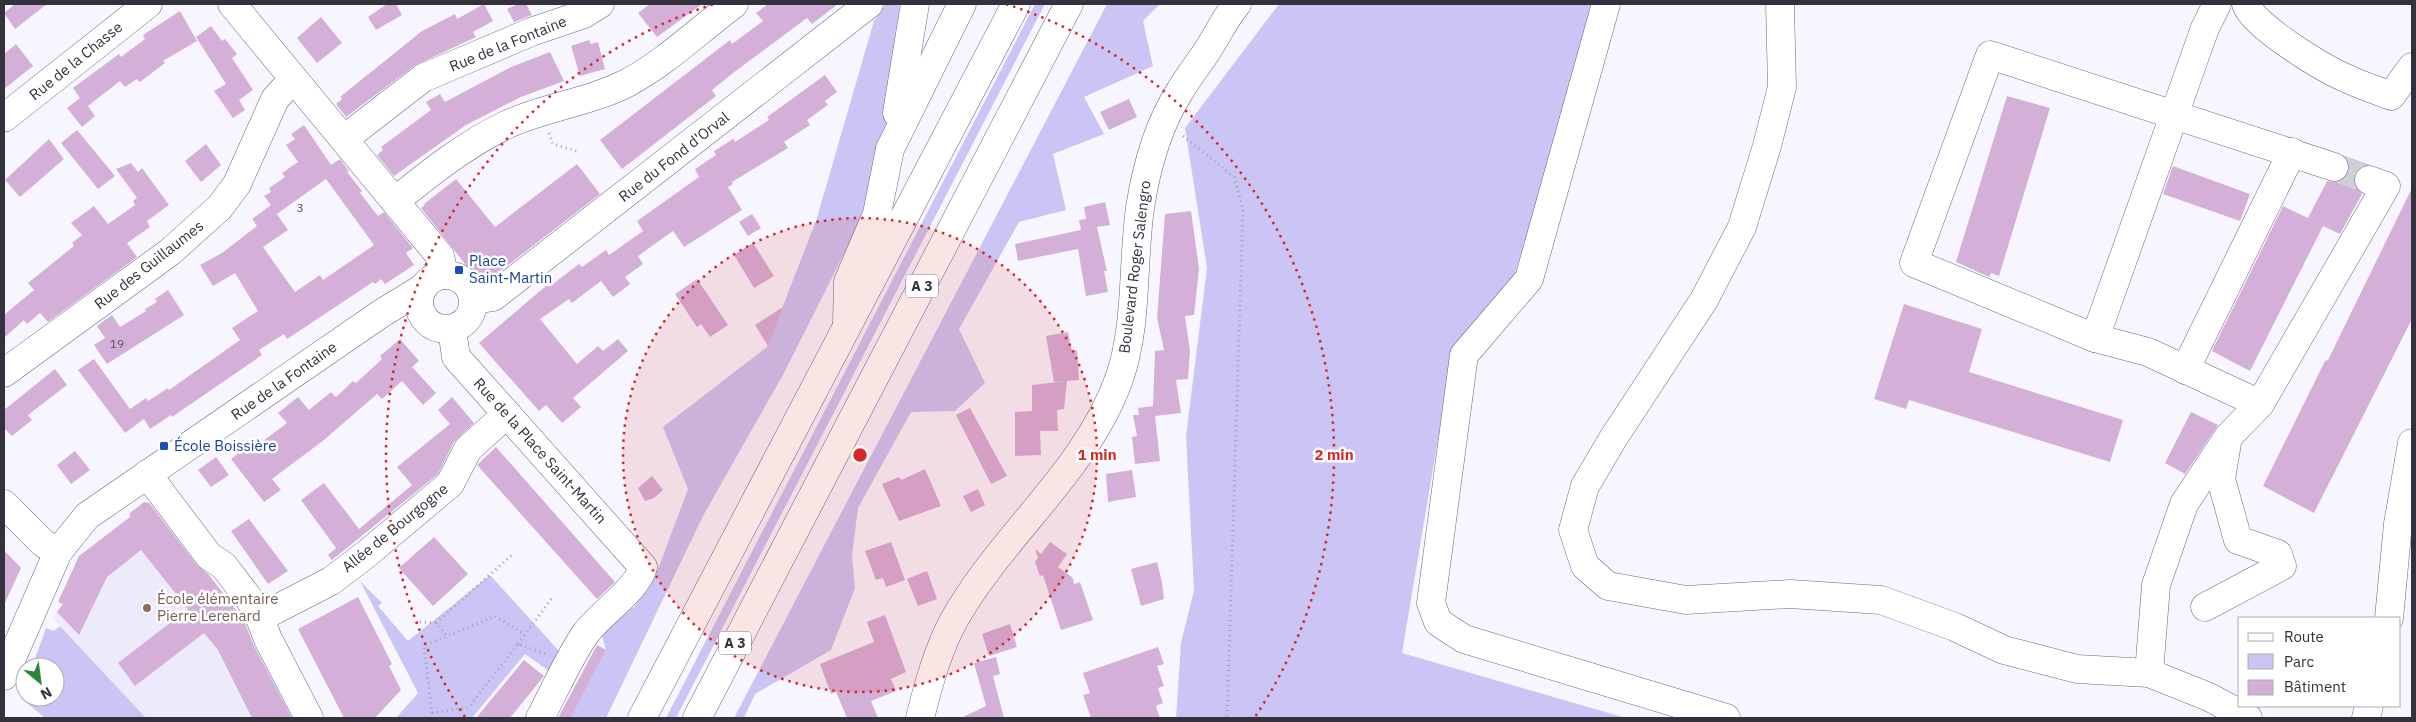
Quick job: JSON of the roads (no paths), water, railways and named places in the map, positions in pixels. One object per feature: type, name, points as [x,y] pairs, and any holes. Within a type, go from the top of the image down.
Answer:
[{"type":"main road","name":"Rue de la Chasse","points":[[4,118],[148,4]]},
{"type":"main road","points":[[232,4],[440,256],[429,290],[422,316],[438,329],[458,327],[468,319],[473,309],[474,300],[466,282],[454,276],[429,290]]},
{"type":"main road","name":"Rue de la Fontaine","points":[[344,139],[423,78],[531,32],[584,14],[600,4]]},
{"type":"main road","points":[[395,201],[437,166],[508,124],[626,83],[646,71],[734,4]]},
{"type":"main road","name":"Rue du Fond d'Orval","points":[[474,300],[494,298],[869,4]]},
{"type":"main road","points":[[847,329],[848,282],[877,214],[909,49],[915,4]]},
{"type":"main road","points":[[642,718],[1016,4]]},
{"type":"main road","name":"A 3","points":[[697,718],[1069,4]]},
{"type":"main road","name":"Boulevard Roger Salengro","points":[[920,718],[939,657],[954,621],[977,586],[1083,447],[1103,414],[1119,378],[1132,309],[1140,208],[1148,166],[1164,122],[1178,92],[1232,11],[1238,19],[1251,4]]},
{"type":"main road","points":[[1606,4],[1529,279],[1464,355],[1430,603],[1438,622],[1464,639],[1726,718]]},
{"type":"main road","points":[[1780,4],[1782,87],[1767,146],[1742,227],[1704,300],[1614,437],[1586,486],[1573,530],[1585,566],[1608,586],[1686,600],[1790,594],[1881,600],[1955,627],[2004,650],[2077,669],[2149,673],[2209,697],[2248,718]]},
{"type":"main road","points":[[2095,338],[2205,28],[2217,4]]},
{"type":"main road","points":[[2246,4],[2248,12],[2268,31],[2346,79],[2391,96],[2412,67]]},
{"type":"main road","points":[[890,149],[959,7]]},
{"type":"main road","points":[[2260,404],[2148,352],[2095,338],[1914,263],[1990,55],[2334,167]]},
{"type":"main road","name":"Rue des Guillaumes","points":[[4,373],[170,252],[220,207],[237,184],[275,100],[293,79]]},
{"type":"main road","points":[[2185,370],[2292,152]]},
{"type":"main road","points":[[2149,673],[2156,585],[2184,504],[2228,437],[2260,404],[2386,186],[2369,180]]},
{"type":"main road","name":"Rue de la Fontaine","points":[[4,676],[58,552],[87,516],[382,313],[429,290]]},
{"type":"main road","name":"Rue de la Place Saint-Martin","points":[[452,328],[456,357],[643,567],[640,578],[598,618],[585,635],[540,718]]},
{"type":"main road","name":"Allée de Bourgogne","points":[[260,617],[331,581],[364,556],[450,484],[468,450],[507,414]]},
{"type":"main road","points":[[2205,607],[2282,566],[2278,554],[2238,540],[2221,479],[2228,437]]},
{"type":"main road","points":[[2389,617],[2398,524],[2412,443]]},
{"type":"main road","points":[[147,474],[209,556],[224,566],[260,617],[268,639],[309,718]]},
{"type":"main road","points":[[4,504],[43,543],[58,552]]},
{"type":"tunnel","points":[[2334,167],[2369,180]]},
{"type":"place","name":"Place Saint-Martin","points":[[459,270]]},
{"type":"place","name":"École Boissière","points":[[164,446]]},
{"type":"place","name":"École élémentaire Pierre Lerenard","points":[[147,608]]}]
